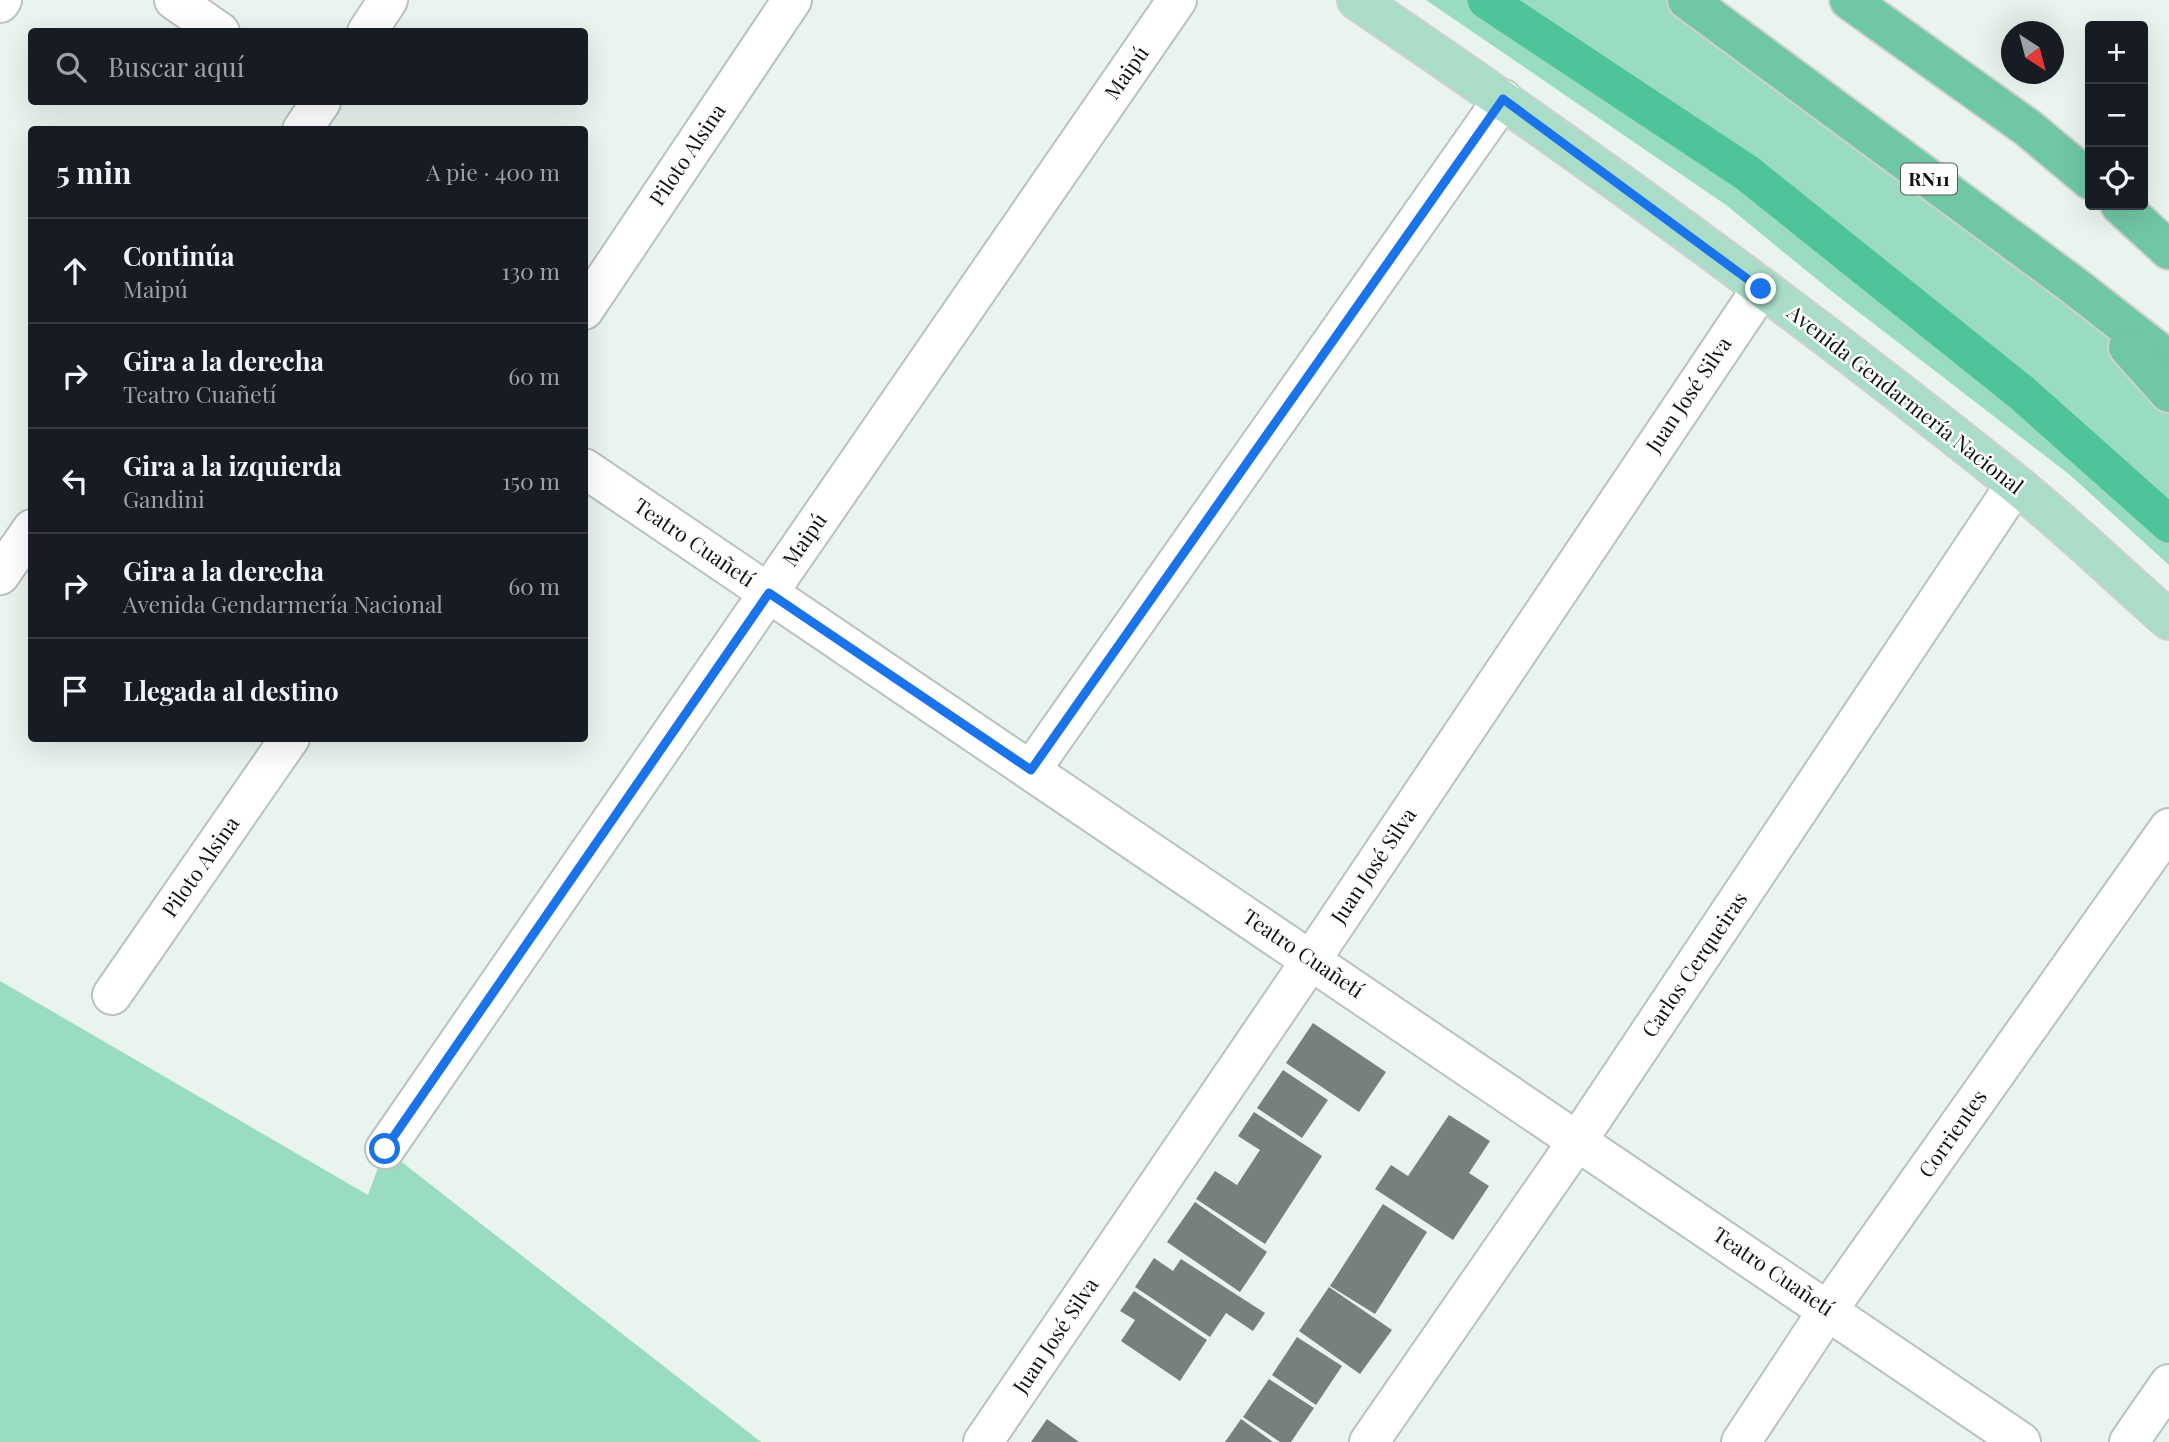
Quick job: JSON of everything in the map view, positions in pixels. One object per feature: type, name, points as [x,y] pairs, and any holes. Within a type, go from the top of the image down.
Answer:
[{"type":"highway","name":"RN11","points":[[1687,0],[2073,285],[2169,360]]},
{"type":"highway","points":[[1849,0],[2028,128],[2085,176]]},
{"type":"highway","points":[[2126,210],[2169,250]]},
{"type":"highway","points":[[2129,210],[2169,235]]},
{"type":"highway","points":[[2073,285],[2169,393]]},
{"type":"main road","name":"Avenida Gendarmería Nacional","points":[[1357,0],[1503,99],[1761,289],[2015,485],[2169,620]]},
{"type":"street","points":[[174,0],[214,28]]},
{"type":"street","points":[[370,28],[388,0]]},
{"type":"street","name":"Piloto Alsina","points":[[588,304],[792,0]]},
{"type":"street","name":"Maipú","points":[[385,1149],[1177,0]]},
{"type":"street","points":[[1031,770],[1503,99]]},
{"type":"street","points":[[305,126],[319,105]]},
{"type":"street","name":"Juan José Silva","points":[[984,1442],[1761,289]]},
{"type":"street","name":"Teatro Cuañetí","points":[[588,471],[2021,1442]]},
{"type":"street","name":"Carlos Cerqueiras","points":[[1369,1442],[1578,1140],[2015,485]]},
{"type":"street","points":[[0,575],[28,534]]},
{"type":"street","name":"Piloto Alsina","points":[[112,995],[287,742]]},
{"type":"street","name":"Corrientes","points":[[1741,1442],[1828,1310],[2169,828]]},
{"type":"street","points":[[2129,1442],[2169,1384]]},
{"type":"green space","points":[[1426,0],[1665,0],[1736,37],[2169,362],[2169,565],[2070,475],[1830,290],[1726,205]]},
{"type":"green space","points":[[0,981],[368,1195],[385,1149],[761,1442],[0,1442]]},
{"type":"building","points":[[1313,1023],[1386,1072],[1359,1112],[1286,1063]]},
{"type":"building","points":[[1283,1070],[1328,1100],[1302,1138],[1257,1108]]},
{"type":"building","points":[[1254,1112],[1322,1156],[1265,1244],[1196,1199],[1215,1171],[1237,1185],[1260,1150],[1238,1136]]},
{"type":"building","points":[[1449,1115],[1490,1141],[1469,1173],[1489,1186],[1453,1240],[1375,1189],[1391,1165],[1408,1176]]},
{"type":"building","points":[[1195,1202],[1267,1252],[1240,1292],[1167,1242]]},
{"type":"building","points":[[1383,1204],[1427,1232],[1375,1314],[1330,1286]]},
{"type":"building","points":[[1154,1258],[1173,1271],[1181,1259],[1265,1313],[1253,1331],[1226,1313],[1210,1337],[1135,1287]]},
{"type":"building","points":[[1329,1287],[1392,1330],[1360,1374],[1299,1331]]},
{"type":"building","points":[[1134,1291],[1207,1340],[1180,1381],[1121,1341],[1135,1320],[1120,1311]]},
{"type":"building","points":[[1297,1337],[1342,1366],[1316,1405],[1272,1375]]},
{"type":"building","points":[[1269,1379],[1314,1408],[1291,1442],[1280,1442],[1243,1417]]},
{"type":"building","points":[[1047,1419],[1079,1442],[1031,1442]]},
{"type":"building","points":[[1241,1419],[1273,1442],[1225,1442]]},
{"type":"waterway","points":[[1486,0],[1747,173],[2022,393],[2169,524]]},
{"type":"route","points":[[385,1149],[769,593],[1031,770],[1503,99],[1761,289]]}]
